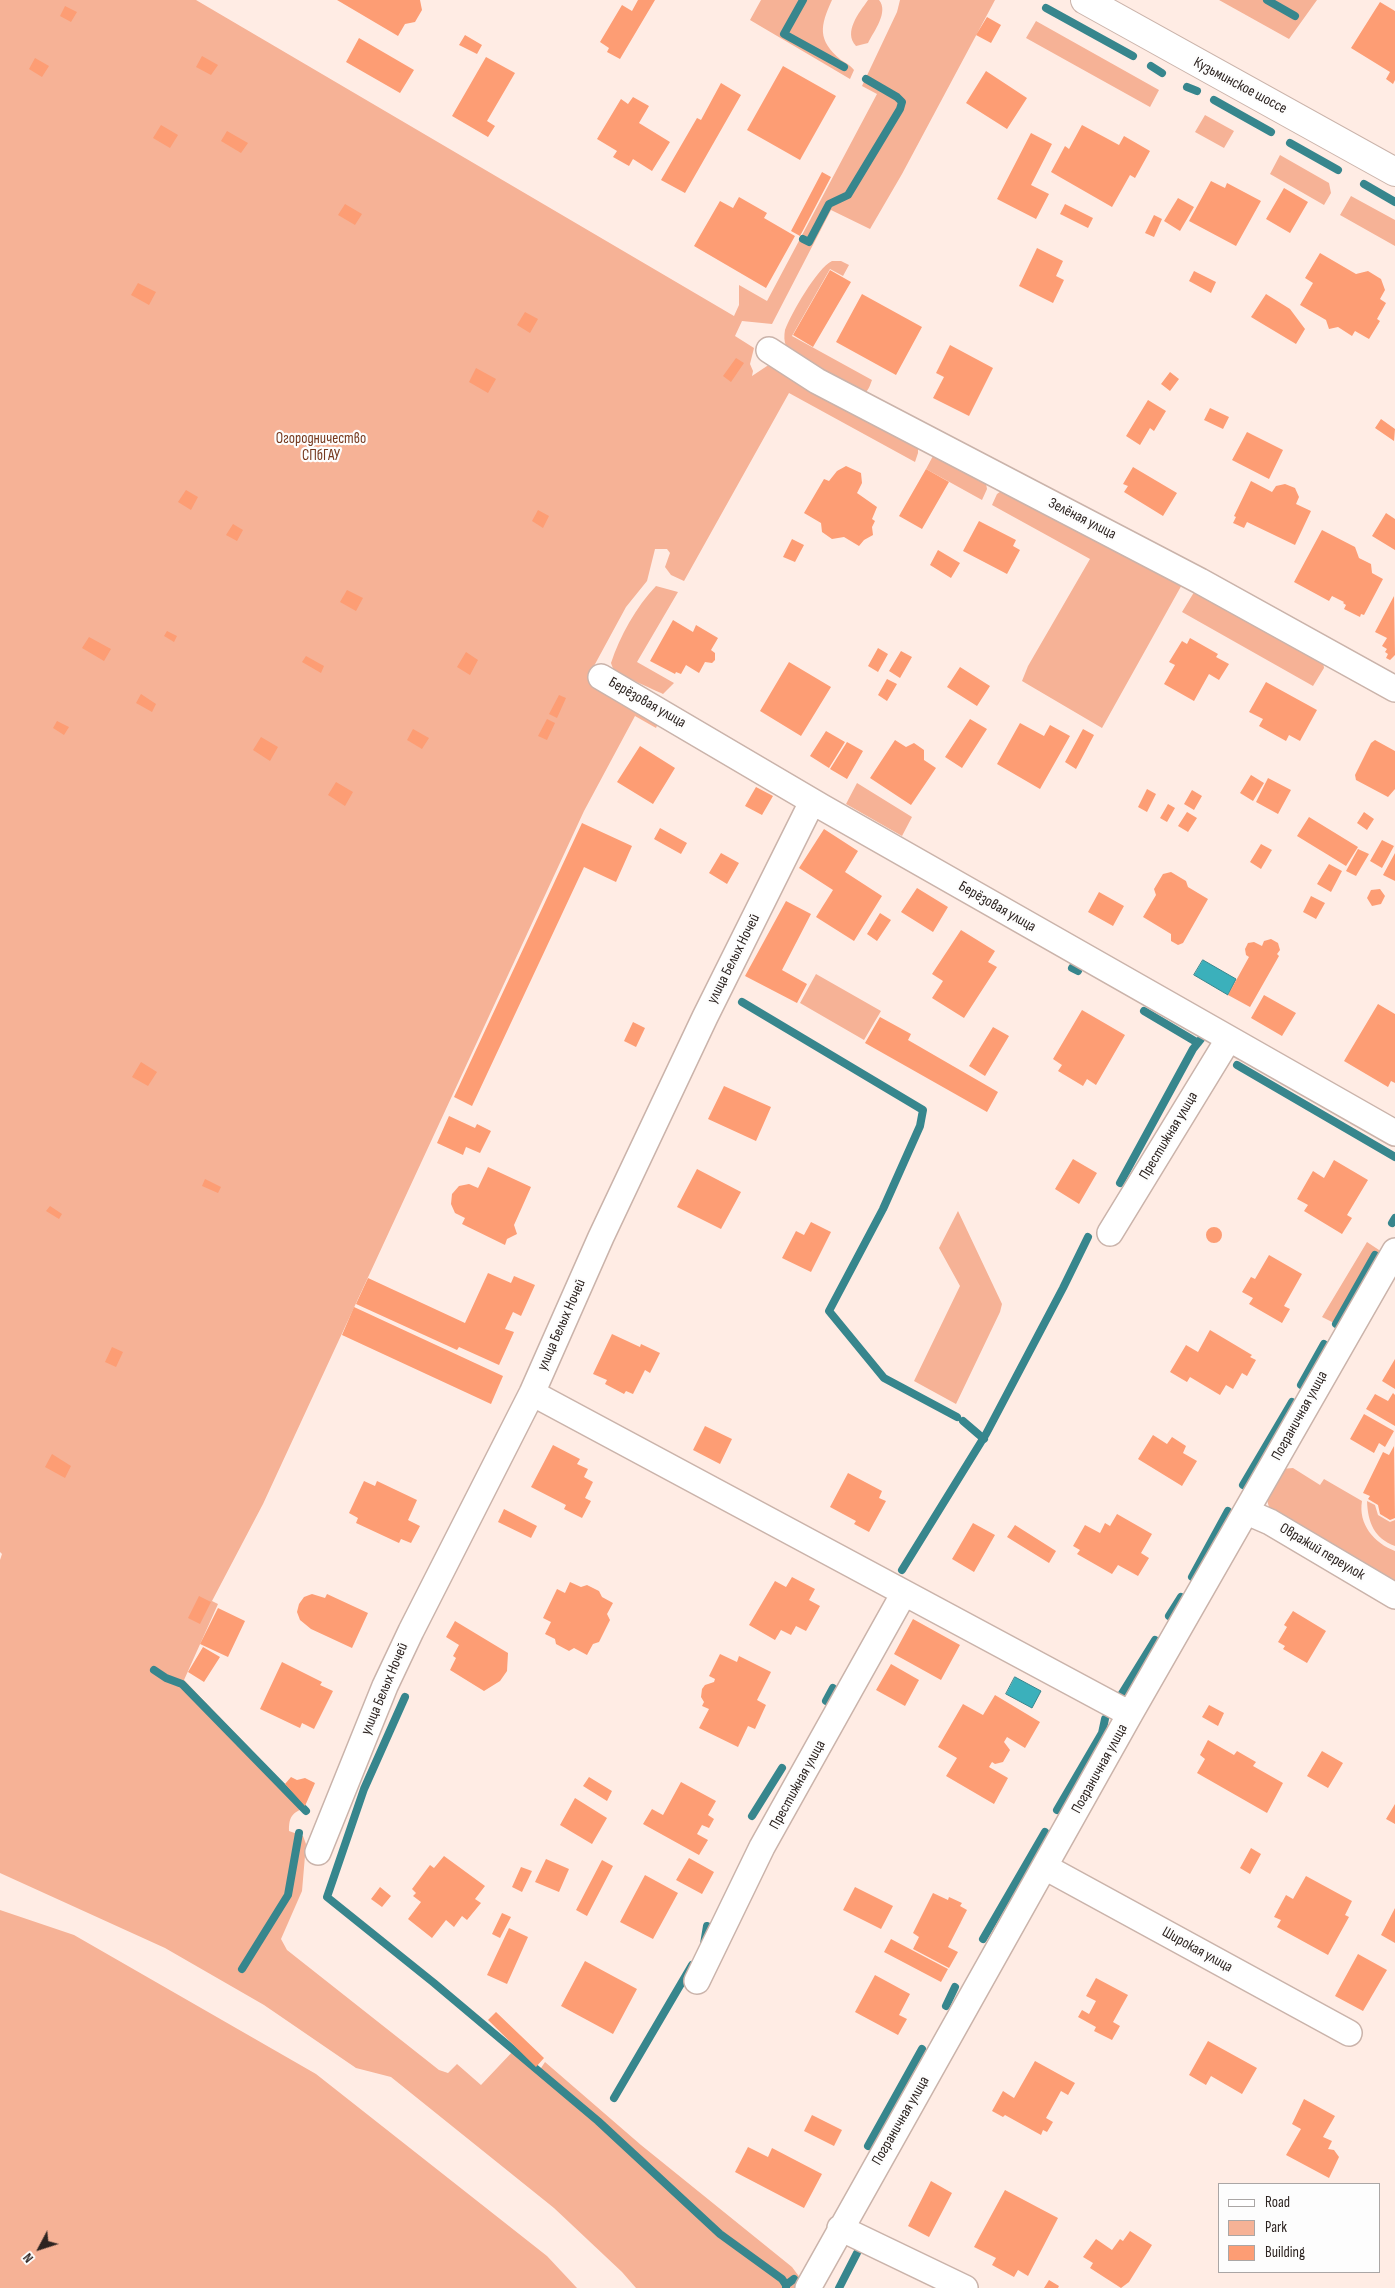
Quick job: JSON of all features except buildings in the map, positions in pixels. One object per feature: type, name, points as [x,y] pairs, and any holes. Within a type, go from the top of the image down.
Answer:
[{"type":"main road","name":"Кузьминское шоссе","points":[[1084,0],[1395,172]]},
{"type":"street","name":"Зелёная улица","points":[[769,350],[817,381],[1200,581],[1395,689]]},
{"type":"street","name":"Берёзовая улица","points":[[601,677],[812,802],[1395,1134]]},
{"type":"street","name":"улица Белых Ночей","points":[[318,1852],[384,1686],[532,1393],[601,1237],[705,1017],[812,802]]},
{"type":"street","name":"Престижная улица","points":[[1110,1233],[1228,1040]]},
{"type":"street","name":"Пограничная улица","points":[[808,2288],[840,2228],[1046,1867],[1130,1714],[1395,1251]]},
{"type":"street","points":[[532,1393],[1130,1714]]},
{"type":"street","name":"Овражий переулок","points":[[1247,1512],[1270,1522],[1395,1596]]},
{"type":"street","name":"Престижная улица","points":[[696,1981],[762,1848],[904,1593]]},
{"type":"street","name":"Широкая улица","points":[[1046,1867],[1348,2033]]},
{"type":"street","points":[[840,2228],[965,2288]]},
{"type":"green space","name":"Огородничество СПбГАУ","points":[[0,0],[196,0],[734,316],[739,305],[739,285],[767,301],[877,94],[862,86],[897,12],[900,0],[995,0],[902,174],[870,229],[831,210],[772,324],[742,321],[735,336],[754,348],[750,364],[753,371],[752,376],[770,364],[918,443],[918,453],[915,462],[789,393],[684,581],[671,575],[665,567],[670,553],[667,549],[655,549],[647,581],[626,607],[588,677],[656,714],[659,721],[656,728],[635,716],[584,811],[263,1504],[212,1601],[218,1604],[184,1680],[306,1807],[294,1813],[290,1822],[289,1831],[303,1836],[306,1844],[302,1891],[281,1939],[287,1950],[439,2070],[448,2073],[457,2064],[481,2085],[515,2049],[539,2071],[545,2062],[641,2145],[792,2267],[801,2279],[796,2288],[636,2288],[622,2272],[554,2208],[391,2077],[356,2068],[264,2005],[165,1948],[0,1873],[0,1560],[2,1554],[0,1552]]},
{"type":"green space","points":[[761,0],[832,0],[823,25],[824,39],[833,53],[854,70],[850,79],[750,20]]},
{"type":"green space","points":[[868,0],[879,0],[882,5],[881,16],[868,43],[856,46],[852,41],[852,29]]},
{"type":"green space","points":[[1219,0],[1317,0],[1289,39]]},
{"type":"green space","points":[[1036,21],[1159,90],[1150,107],[1026,38]]},
{"type":"green space","points":[[1205,115],[1234,131],[1224,148],[1195,132]]},
{"type":"green space","points":[[1280,155],[1329,183],[1331,193],[1324,205],[1270,174]]},
{"type":"green space","points":[[1351,196],[1395,220],[1395,246],[1340,215]]},
{"type":"green space","points":[[832,261],[841,261],[849,265],[843,276],[830,269],[792,336],[872,380],[869,388],[859,395],[786,346],[785,342],[785,330],[793,313],[819,272]]},
{"type":"green space","points":[[937,454],[985,478],[987,489],[982,500],[926,469],[933,456]]},
{"type":"green space","points":[[1004,489],[1184,581],[1102,728],[1022,681],[1028,666],[1090,559],[992,505],[997,494]]},
{"type":"green space","points":[[656,586],[678,592],[637,662],[674,683],[663,694],[618,673],[611,663],[629,622]]},
{"type":"green space","points":[[1196,589],[1323,661],[1324,668],[1313,686],[1182,612]]},
{"type":"green space","points":[[857,783],[912,817],[902,836],[846,804]]},
{"type":"green space","points":[[816,974],[881,1011],[864,1040],[800,1003]]},
{"type":"green space","points":[[958,1211],[1002,1304],[1000,1312],[956,1404],[914,1381],[960,1286],[939,1248]]},
{"type":"green space","points":[[1367,1242],[1382,1252],[1344,1325],[1336,1324],[1322,1317]]},
{"type":"green space","points":[[1293,1468],[1320,1485],[1324,1479],[1362,1501],[1361,1509],[1369,1532],[1380,1543],[1395,1551],[1395,1589],[1274,1515],[1268,1502],[1268,1492],[1281,1469]]},
{"type":"green space","points":[[1367,1501],[1375,1505],[1378,1515],[1390,1522],[1395,1520],[1395,1546],[1377,1534],[1371,1523]]},
{"type":"green space","points":[[0,1910],[74,1935],[316,2074],[547,2256],[577,2288],[0,2288]]},
{"type":"water","points":[[1203,960],[1236,979],[1228,995],[1194,975]]},
{"type":"water","points":[[1015,1677],[1041,1691],[1032,1708],[1006,1694]]},
{"type":"waterway","points":[[803,0],[784,34],[844,67]]},
{"type":"waterway","points":[[1267,0],[1295,16]]},
{"type":"waterway","points":[[1046,8],[1133,56]]},
{"type":"waterway","points":[[1151,66],[1162,73]]},
{"type":"waterway","points":[[803,239],[809,242],[829,204],[848,195],[900,109],[902,102],[897,97],[866,79]]},
{"type":"waterway","points":[[1187,87],[1197,91]]},
{"type":"waterway","points":[[1214,100],[1271,132]]},
{"type":"waterway","points":[[1290,143],[1338,170]]},
{"type":"waterway","points":[[1364,184],[1395,202]]},
{"type":"waterway","points":[[1072,968],[1078,971]]},
{"type":"waterway","points":[[742,1002],[923,1110],[920,1126],[883,1209],[829,1311],[884,1378],[957,1417]]},
{"type":"waterway","points":[[1144,1011],[1198,1043]]},
{"type":"waterway","points":[[1120,1183],[1193,1049],[1201,1039]]},
{"type":"waterway","points":[[1237,1065],[1395,1157]]},
{"type":"waterway","points":[[1392,1223],[1395,1218]]},
{"type":"waterway","points":[[902,1570],[986,1434],[1088,1237]]},
{"type":"waterway","points":[[1336,1324],[1375,1255]]},
{"type":"waterway","points":[[1301,1385],[1324,1344]]},
{"type":"waterway","points":[[1243,1485],[1292,1402]]},
{"type":"waterway","points":[[963,1421],[984,1439]]},
{"type":"waterway","points":[[1192,1577],[1228,1511]]},
{"type":"waterway","points":[[1169,1616],[1181,1597]]},
{"type":"waterway","points":[[1121,1695],[1155,1640]]},
{"type":"waterway","points":[[154,1670],[166,1678],[182,1684],[306,1811]]},
{"type":"waterway","points":[[826,1701],[833,1688]]},
{"type":"waterway","points":[[405,1697],[364,1789],[327,1897],[434,1983],[598,2121],[720,2234],[782,2279],[786,2285]]},
{"type":"waterway","points":[[1057,1810],[1102,1733],[1105,1719]]},
{"type":"waterway","points":[[752,1816],[782,1768]]},
{"type":"waterway","points":[[983,1939],[1045,1832]]},
{"type":"waterway","points":[[242,1969],[288,1895],[299,1833]]},
{"type":"waterway","points":[[704,1944],[707,1926]]},
{"type":"waterway","points":[[614,2098],[692,1965]]},
{"type":"waterway","points":[[946,2006],[955,1987]]},
{"type":"waterway","points":[[868,2146],[922,2049]]},
{"type":"waterway","points":[[839,2288],[857,2253]]},
{"type":"waterway","points":[[786,2288],[786,2285],[794,2279]]}]
